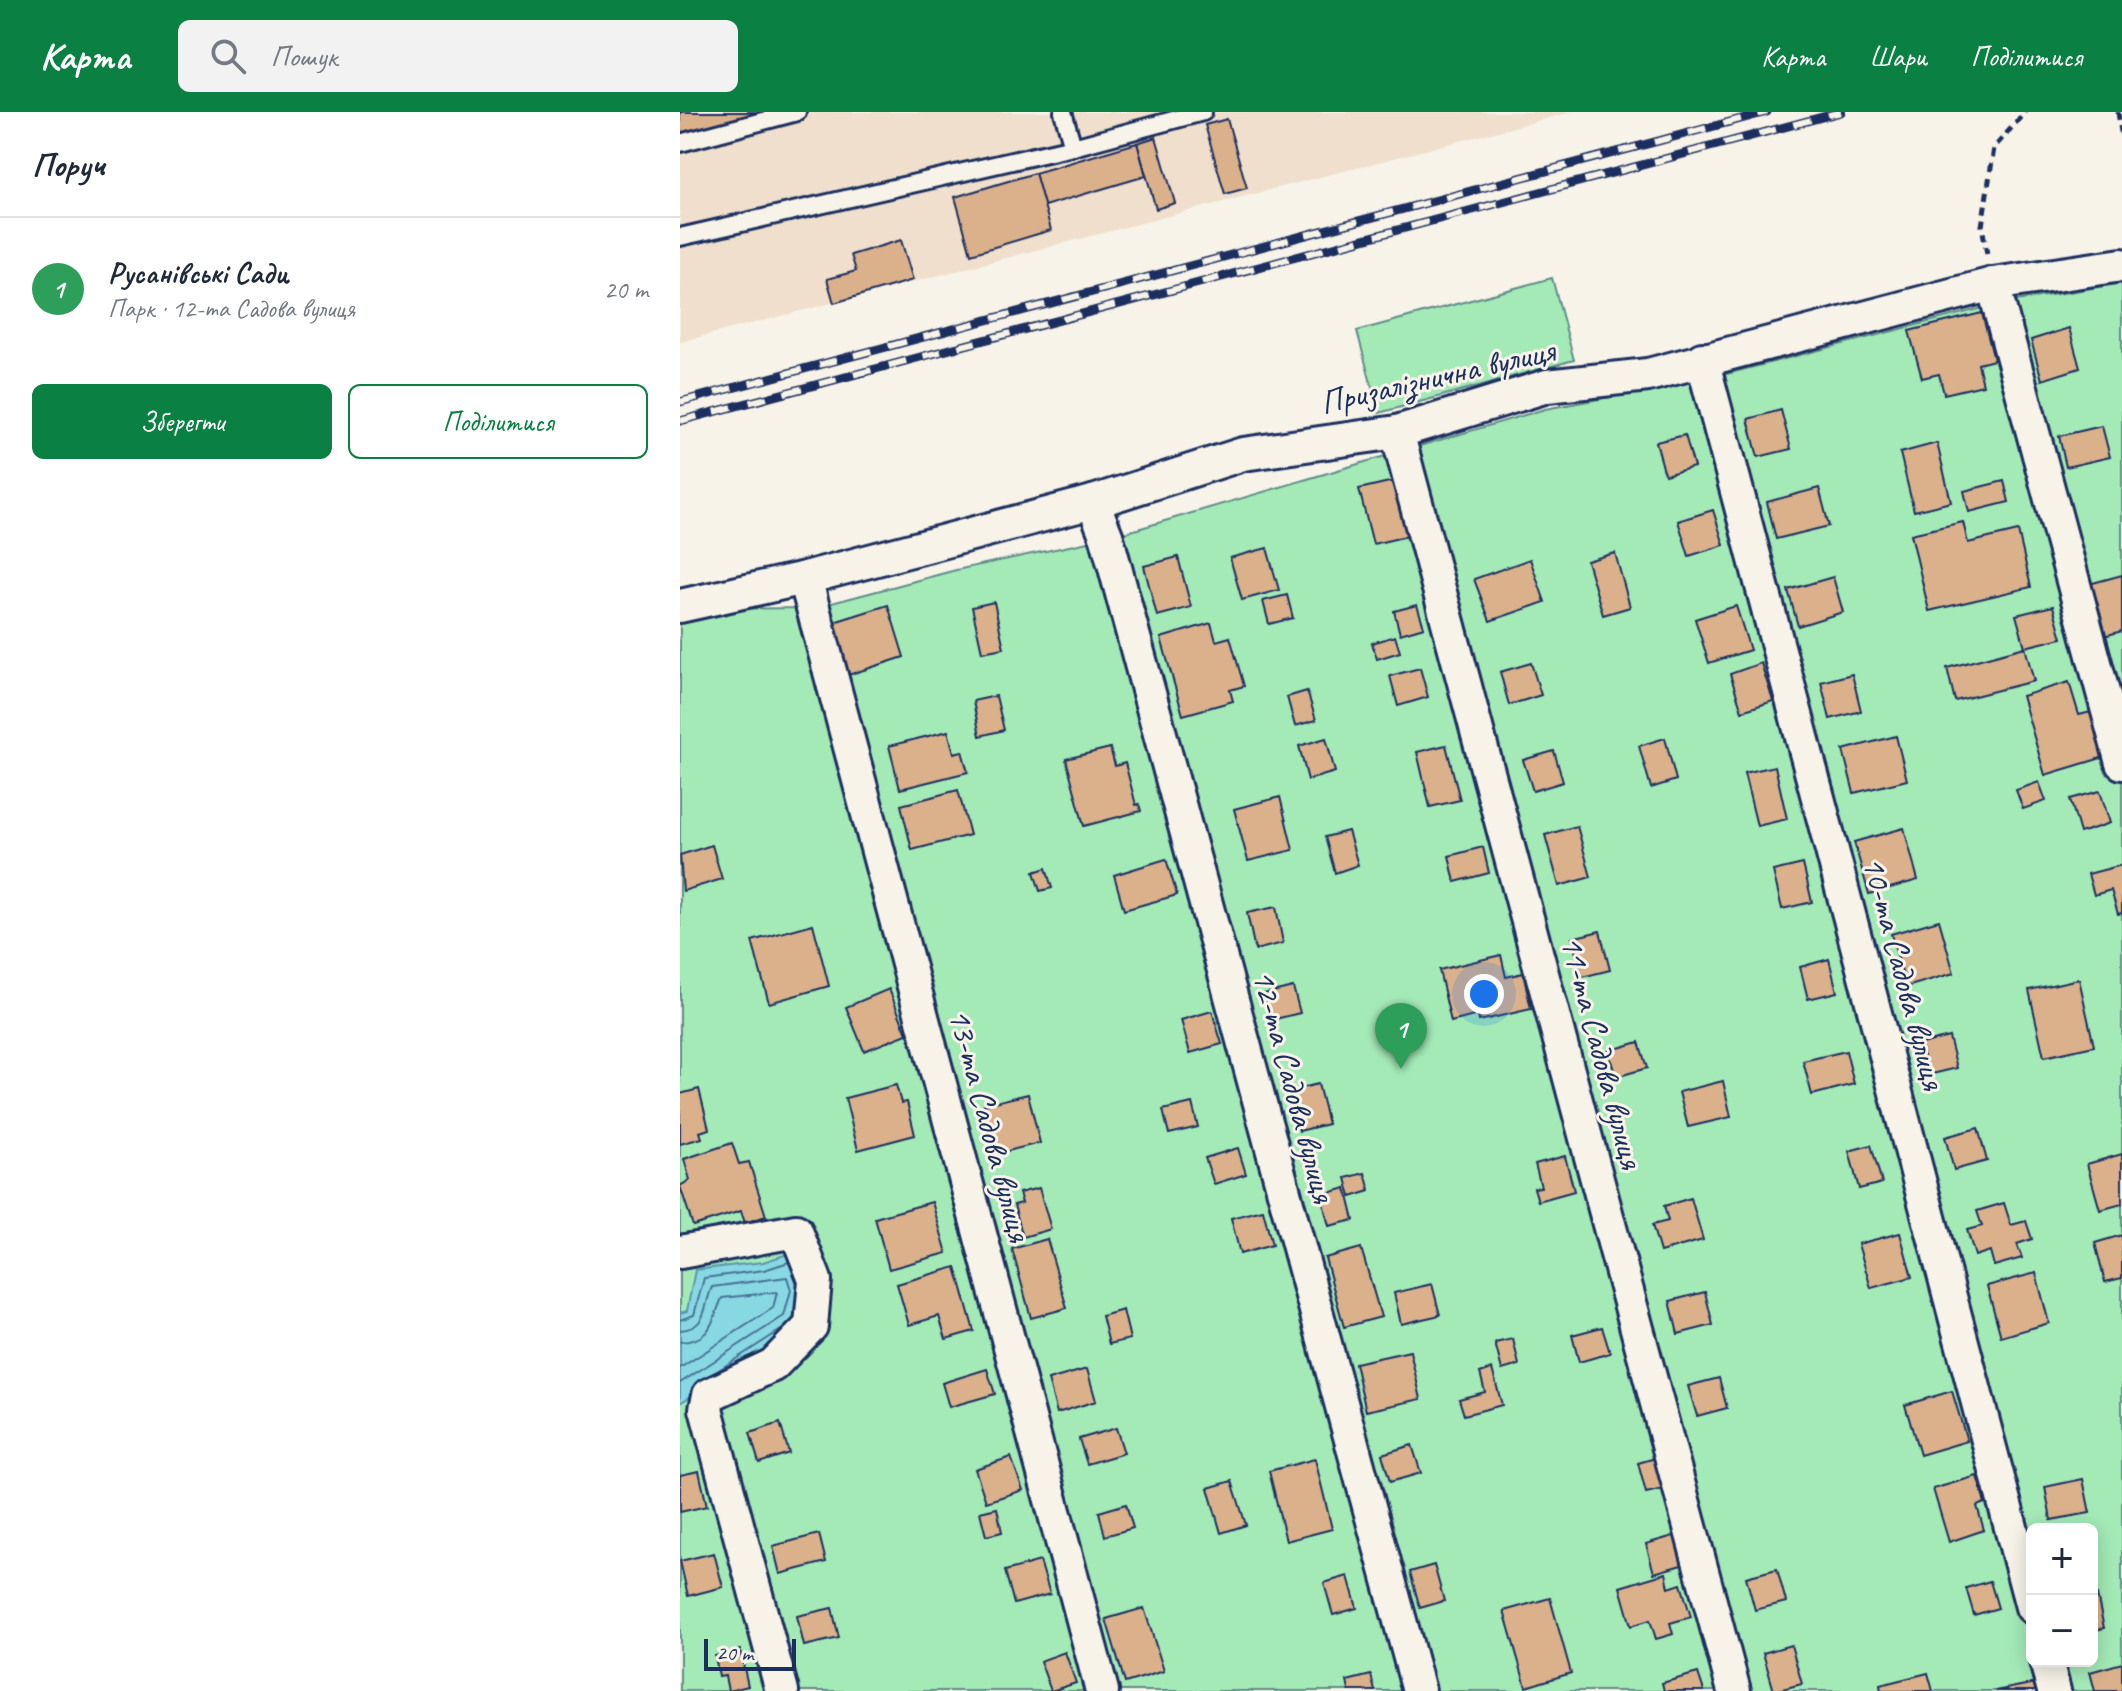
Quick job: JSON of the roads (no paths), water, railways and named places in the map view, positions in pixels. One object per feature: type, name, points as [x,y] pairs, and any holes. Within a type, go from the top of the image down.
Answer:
[{"type":"street","name":"Призалізнична вулиця","points":[[680,606],[805,578],[1093,502],[1243,454],[1397,432],[1547,386],[1648,375],[1993,284],[2122,265]]},
{"type":"street","points":[[1993,284],[2122,763]]},
{"type":"street","name":"10-та Садова вулиця","points":[[1702,359],[2029,1595]]},
{"type":"street","name":"11-та Садова вулиця","points":[[1397,432],[1734,1691]]},
{"type":"street","name":"12-та Садова вулиця","points":[[1093,502],[1107,538],[1419,1691]]},
{"type":"street","name":"13-та Садова вулиця","points":[[805,578],[1102,1691]]},
{"type":"street","points":[[680,1252],[686,1254],[796,1231],[815,1280],[811,1326],[773,1365],[709,1395],[706,1409],[782,1691]]},
{"type":"street","points":[[2048,1667],[2054,1691]]},
{"type":"lane","points":[[680,143],[797,112]]},
{"type":"lane","points":[[1063,112],[1073,147]]},
{"type":"lane","points":[[680,237],[1073,147],[1203,112]]},
{"type":"water","points":[[797,1251],[810,1289],[801,1327],[680,1403],[680,1313],[687,1311],[695,1270],[763,1262]]},
{"type":"railway","points":[[680,402],[1767,112]]},
{"type":"railway","points":[[680,421],[1841,112]]},
{"type":"place","name":"Русанівські Сади","points":[[1401,1069]]}]
